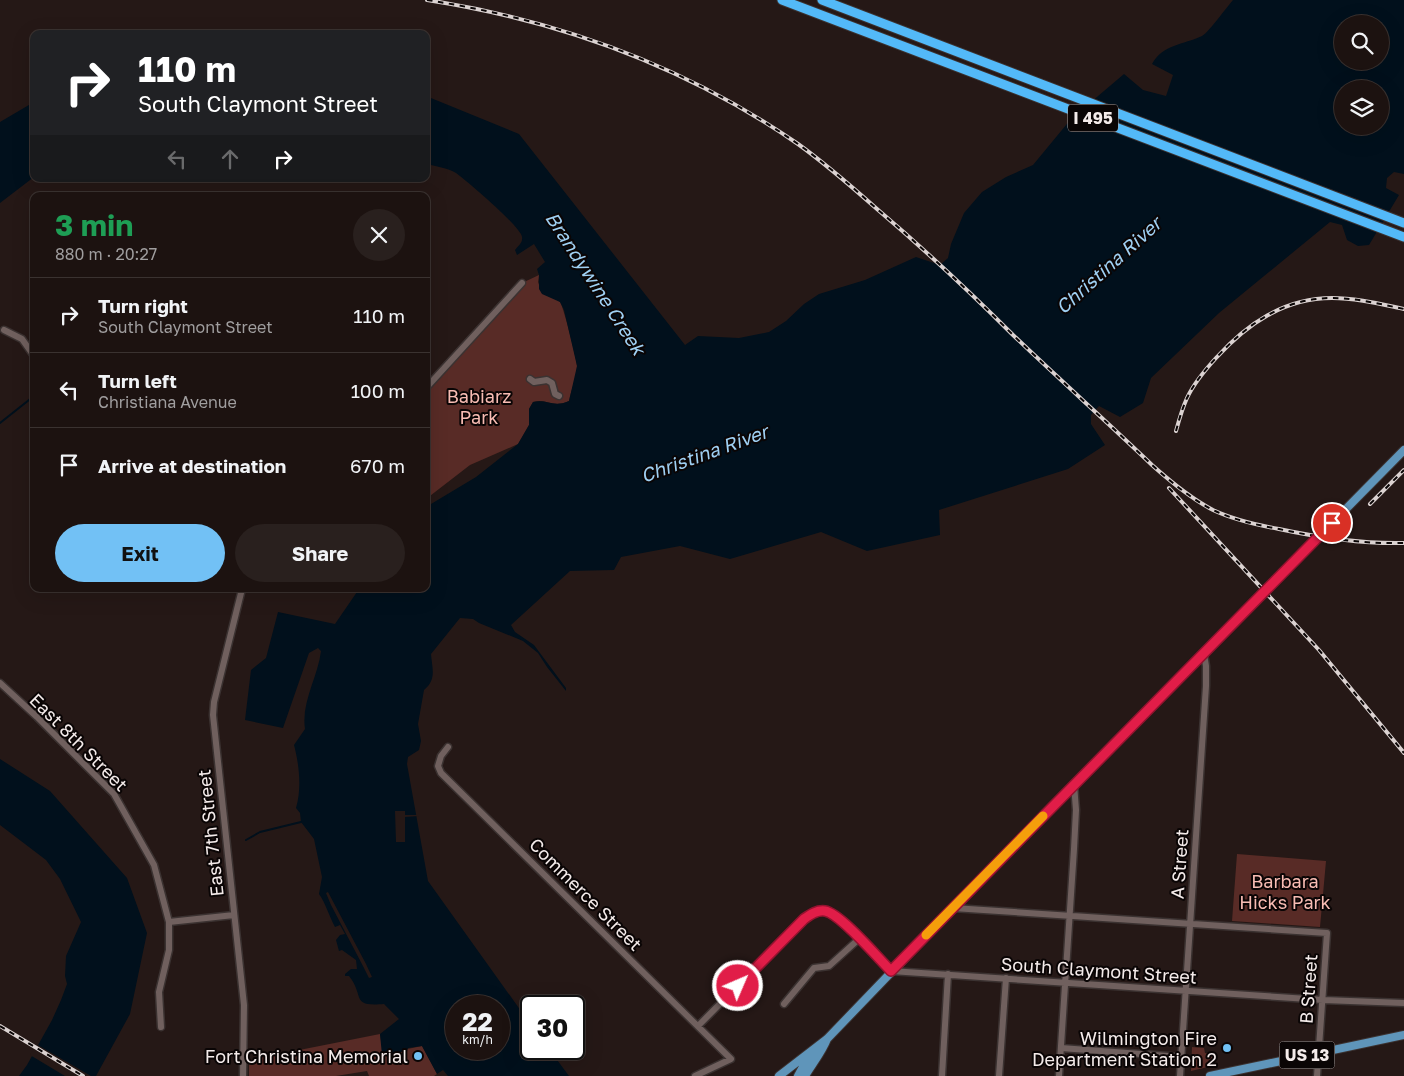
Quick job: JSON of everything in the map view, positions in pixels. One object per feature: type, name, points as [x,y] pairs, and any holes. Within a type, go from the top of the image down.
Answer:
[{"type":"highway","name":"I 495","points":[[782,0],[1404,236]]},
{"type":"highway","name":"I 495","points":[[822,0],[1404,223]]},
{"type":"main road","points":[[779,1076],[827,1039],[1074,784],[1404,450]]},
{"type":"main road","name":"US 13","points":[[1210,1076],[1404,1035]]},
{"type":"main road","points":[[805,1076],[824,1048],[827,1039]]},
{"type":"main road","points":[[798,1076],[814,1048]]},
{"type":"main road","points":[[811,1076],[813,1062]]},
{"type":"street","points":[[430,384],[522,283]]},
{"type":"street","points":[[4,330],[22,339],[30,350]]},
{"type":"street","points":[[530,379],[534,382],[547,380],[552,383],[555,394],[559,396]]},
{"type":"street","name":"East 7th Street","points":[[241,592],[214,702],[213,715],[244,1005],[243,1076]]},
{"type":"street","name":"A Street","points":[[1180,1076],[1206,686],[1204,654]]},
{"type":"street","name":"East 8th Street","points":[[0,683],[114,794],[154,865],[169,922],[169,950],[159,992],[161,1027]]},
{"type":"street","name":"Commerce Street","points":[[448,746],[441,756],[438,766],[441,773],[731,1059],[695,1076]]},
{"type":"street","points":[[1059,1076],[1075,826],[1074,784]]},
{"type":"street","points":[[953,908],[1190,924]]},
{"type":"street","points":[[698,1026],[804,919],[817,911],[831,912],[860,938],[891,971]]},
{"type":"street","points":[[169,922],[234,914]]},
{"type":"street","name":"B Street","points":[[1190,924],[1327,933],[1317,1076]]},
{"type":"street","points":[[784,1004],[814,968],[829,966],[860,938]]},
{"type":"street","name":"South Claymont Street","points":[[891,971],[1404,1004]]},
{"type":"street","points":[[942,1076],[948,974]]},
{"type":"street","points":[[999,1076],[1006,978]]},
{"type":"street","points":[[1061,1048],[1181,1057]]},
{"type":"green space","name":"Babiarz Park","points":[[539,275],[538,282],[542,293],[560,302],[564,312],[577,366],[569,401],[558,404],[543,401],[533,402],[529,409],[529,425],[518,444],[470,465],[430,496],[430,386],[522,283]]},
{"type":"green space","name":"Barbara Hicks Park","points":[[1237,854],[1326,861],[1320,927],[1232,921]]},
{"type":"green space","points":[[380,1034],[383,1054],[422,1046],[437,1074],[434,1076],[369,1076],[367,1071],[336,1076],[249,1076],[249,1060]]},
{"type":"green space","points":[[1192,1047],[1204,1048],[1205,1053],[1214,1054],[1215,1058],[1212,1066],[1191,1071]]},
{"type":"water","points":[[1233,0],[1404,0],[1404,174],[1394,172],[1387,178],[1386,188],[1399,195],[1369,245],[1358,246],[1347,240],[1342,225],[1330,222],[1219,313],[1151,378],[1143,403],[1120,417],[1099,406],[1091,415],[1091,424],[1105,445],[1068,469],[939,510],[940,535],[867,551],[821,532],[730,559],[680,546],[621,557],[614,570],[570,571],[511,625],[515,632],[534,645],[566,688],[566,691],[538,653],[523,641],[473,619],[460,618],[431,654],[432,678],[424,690],[418,724],[421,741],[419,750],[408,757],[407,764],[428,881],[510,995],[445,995],[445,1060],[510,1060],[510,996],[520,1010],[520,1060],[557,1060],[569,1076],[448,1076],[443,1070],[437,1074],[422,1046],[408,1048],[407,1051],[382,1055],[380,1034],[399,1019],[384,1004],[366,1004],[362,1002],[354,983],[349,976],[345,976],[351,969],[357,969],[356,960],[342,950],[339,951],[336,940],[340,935],[345,934],[340,925],[335,927],[319,894],[322,877],[314,839],[301,822],[300,813],[296,808],[299,776],[294,745],[305,729],[305,709],[321,651],[318,648],[309,653],[283,728],[245,720],[251,670],[266,658],[278,612],[335,624],[357,592],[430,592],[430,505],[476,477],[518,444],[529,425],[529,409],[533,402],[559,404],[569,401],[577,366],[564,310],[560,302],[542,294],[539,289],[537,269],[545,262],[534,244],[517,255],[515,250],[521,243],[522,237],[504,214],[456,173],[430,165],[430,98],[519,134],[685,345],[698,336],[739,338],[769,332],[786,321],[804,304],[819,294],[865,280],[916,257],[940,265],[948,258],[951,244],[964,213],[982,192],[1006,177],[1033,165],[1071,119],[1124,74],[1143,90],[1166,96],[1173,75],[1152,64],[1162,52],[1205,34]]},
{"type":"water","points":[[30,104],[30,180],[0,203],[0,122]]},
{"type":"water","points":[[0,759],[50,791],[127,878],[147,933],[130,1014],[96,1076],[19,1076],[52,1020],[61,1000],[67,984],[65,976],[66,956],[81,922],[60,879],[46,860],[0,825]]},
{"type":"pier","points":[[395,811],[405,811],[405,815],[419,815],[405,817],[405,842],[396,842]]},
{"type":"pier","points":[[328,892],[372,977],[369,978],[331,905],[326,893]]},
{"type":"pier","points":[[36,1044],[91,1076],[65,1076],[30,1055]]},
{"type":"waterway","points":[[0,423],[30,399]]},
{"type":"waterway","points":[[246,840],[260,832],[301,822]]},
{"type":"railway","points":[[427,0],[526,20],[574,34],[667,70],[755,116],[818,159],[895,224],[1152,465],[1181,489],[1213,510],[1262,526],[1326,538],[1404,543]]},
{"type":"railway","points":[[1176,431],[1187,398],[1204,372],[1240,334],[1268,315],[1298,303],[1332,298],[1359,300],[1404,309]]},
{"type":"railway","points":[[1370,504],[1404,470]]},
{"type":"railway","points":[[1169,488],[1319,650],[1404,753]]},
{"type":"railway","points":[[0,1026],[83,1076]]},
{"type":"slow traffic","points":[[926,935],[1043,816]]},
{"type":"place","name":"Wilmington Fire Department Station 2","points":[[1227,1048]]},
{"type":"place","name":"Fort Christina Memorial","points":[[418,1056]]},
{"type":"route","points":[[738,986],[804,919],[817,911],[831,912],[860,938],[891,971],[1332,523]]},
{"type":"water label","name":"Christina River","points":[[1108,265]]},
{"type":"water label","name":"Brandywine Creek","points":[[596,283]]},
{"type":"water label","name":"Christina River","points":[[704,453]]}]
